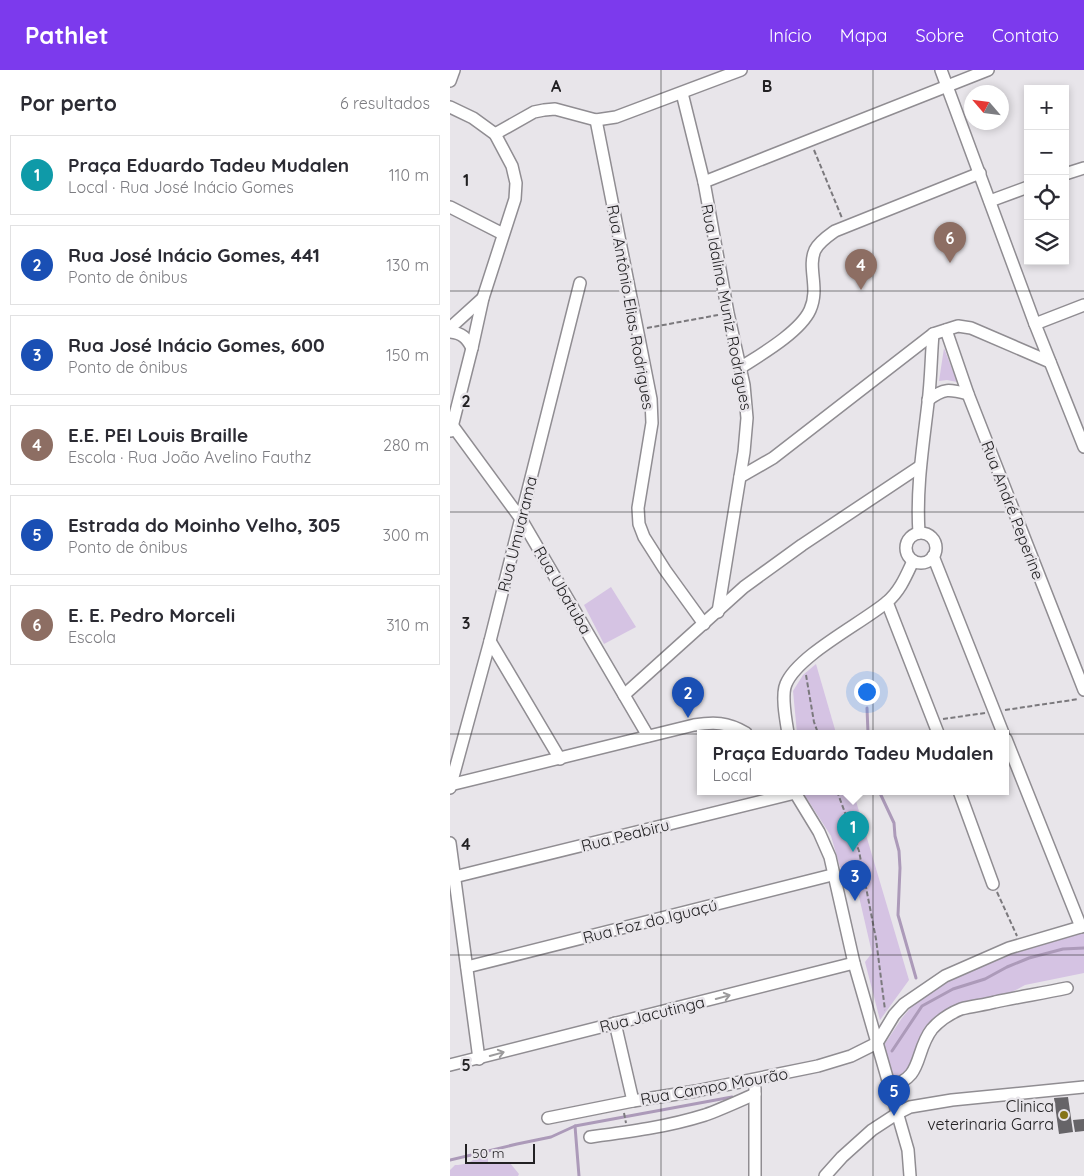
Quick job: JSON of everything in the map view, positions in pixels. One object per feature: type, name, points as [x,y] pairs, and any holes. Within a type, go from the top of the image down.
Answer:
[{"type":"street","points":[[450,81],[454,70]]},
{"type":"street","points":[[495,134],[534,112],[544,110],[555,110],[596,120],[616,117],[741,70]]},
{"type":"street","points":[[941,70],[1035,324],[1083,440]]},
{"type":"street","points":[[704,182],[988,70]]},
{"type":"street","name":"Rua Idalina Muniz Rodrigues","points":[[682,93],[704,182],[740,368],[747,418],[740,477],[718,612]]},
{"type":"street","points":[[450,107],[473,118],[495,134],[512,166],[516,183],[515,199],[483,298],[451,429]]},
{"type":"street","name":"Rua Antônio Elias Rodrigues","points":[[596,120],[651,399],[652,423],[638,508],[639,524],[644,537],[665,570],[704,624]]},
{"type":"street","points":[[1069,173],[1084,168]]},
{"type":"street","points":[[740,368],[777,344],[796,328],[810,312],[815,294],[812,263],[815,249],[822,240],[846,227],[980,173]]},
{"type":"street","points":[[990,201],[1024,188]]},
{"type":"street","points":[[453,212],[503,234]]},
{"type":"street","name":"Rua Umuarama","points":[[450,786],[490,641],[580,283]]},
{"type":"street","points":[[450,328],[483,298]]},
{"type":"street","points":[[1035,324],[1084,305]]},
{"type":"street","points":[[740,477],[773,458],[933,334],[958,326],[971,328],[1050,362]]},
{"type":"street","name":"Rua André Peperine","points":[[946,330],[968,394],[1084,690]]},
{"type":"street","points":[[450,332],[466,337],[472,348]]},
{"type":"street","points":[[919,533],[919,467],[928,400],[933,334]]},
{"type":"street","points":[[928,400],[942,391],[951,390],[968,394]]},
{"type":"street","name":"Rua Ubatuba","points":[[451,429],[521,519],[648,736]]},
{"type":"street","points":[[624,695],[744,587],[802,545],[919,467]]},
{"type":"street","points":[[919,533],[928,535],[935,542],[933,556],[922,563],[913,561],[907,554],[906,544],[911,536],[919,533]]},
{"type":"street","points":[[933,556],[1002,730]]},
{"type":"street","points":[[788,730],[786,685],[793,673],[831,641],[887,602],[902,584],[913,561]]},
{"type":"street","points":[[887,602],[937,730]]},
{"type":"street","points":[[490,641],[560,759]]},
{"type":"street","points":[[450,786],[648,736],[714,722],[740,730]]},
{"type":"street","points":[[877,1043],[904,1004],[945,976],[1021,945],[1082,927],[1009,747]]},
{"type":"street","name":"Rua Peabiru","points":[[454,877],[782,795]]},
{"type":"street","points":[[796,795],[819,832],[830,857],[832,874],[854,963],[908,1150],[910,1176]]},
{"type":"street","points":[[960,795],[993,884]]},
{"type":"street","points":[[450,843],[479,1059]]},
{"type":"street","name":"Rua Foz do Iguaçú","points":[[467,967],[832,874]]},
{"type":"street","name":"Rua Jacutinga","points":[[450,1065],[854,963]]},
{"type":"street","points":[[889,1086],[900,1084],[908,1079],[913,1072],[932,1028],[960,1010],[1067,988]]},
{"type":"street","points":[[615,1024],[633,1101]]},
{"type":"street","name":"Rua Campo Mourão","points":[[548,1118],[818,1066],[851,1056],[877,1043]]},
{"type":"street","points":[[755,1079],[755,1176]]},
{"type":"street","points":[[825,1176],[842,1157],[872,1130],[910,1107],[952,1100],[1084,1087]]},
{"type":"street","points":[[590,1137],[630,1132],[706,1115],[755,1094]]},
{"type":"path","points":[[810,140],[846,227]]},
{"type":"path","points":[[637,329],[728,313]]},
{"type":"path","points":[[804,662],[817,730]]},
{"type":"path","points":[[933,720],[1084,698]]},
{"type":"path","points":[[838,795],[859,851],[876,939],[888,1025]]},
{"type":"path","points":[[993,884],[1021,945]]},
{"type":"path","points":[[624,1111],[626,1123]]},
{"type":"shaded area","points":[[944,348],[957,382],[939,381]]},
{"type":"shaded area","points":[[611,587],[636,627],[604,644],[584,605]]},
{"type":"shaded area","points":[[816,664],[835,730],[797,730],[793,691],[803,675]]},
{"type":"shaded area","points":[[805,795],[854,795],[909,980],[880,1020],[865,962],[872,953],[854,875],[840,867],[831,836]]},
{"type":"shaded area","points":[[1084,933],[1084,973],[1025,985],[1003,997],[950,1011],[943,1011],[925,1029],[912,1068],[903,1075],[891,1076],[885,1060],[884,1045],[902,1018],[918,999],[971,968],[1031,946]]},
{"type":"shaded area","points":[[482,1155],[488,1158],[488,1164],[510,1163],[519,1174],[518,1176],[450,1176],[450,1170],[455,1165],[467,1163]]},
{"type":"building","name":"Clinica veterinaria Garra","points":[[1068,1097],[1073,1132],[1059,1134],[1054,1098]]},
{"type":"building","points":[[1084,1119],[1084,1131],[1075,1132],[1073,1120]]},
{"type":"waterway","points":[[867,708],[868,730]]},
{"type":"waterway","points":[[881,795],[894,823],[900,868],[898,915],[916,978]]},
{"type":"waterway","points":[[892,1051],[922,1006],[953,989],[985,979],[1029,958],[1063,949],[1084,948]]},
{"type":"waterway","points":[[450,1160],[551,1137],[575,1126],[732,1097]]},
{"type":"waterway","points":[[575,1126],[579,1176]]},
{"type":"place","name":"E. E. Pedro Morceli","points":[[950,263]]},
{"type":"place","name":"E.E. PEI Louis Braille","points":[[861,290]]},
{"type":"place","name":"Rua José Inácio Gomes, 441","points":[[688,718]]},
{"type":"place","name":"Praça Eduardo Tadeu Mudalen","points":[[853,852]]},
{"type":"place","name":"Rua José Inácio Gomes, 600","points":[[855,901]]},
{"type":"place","name":"Clinica veterinaria Garra","points":[[1064,1115]]},
{"type":"place","name":"Estrada do Moinho Velho, 305","points":[[894,1116]]}]
